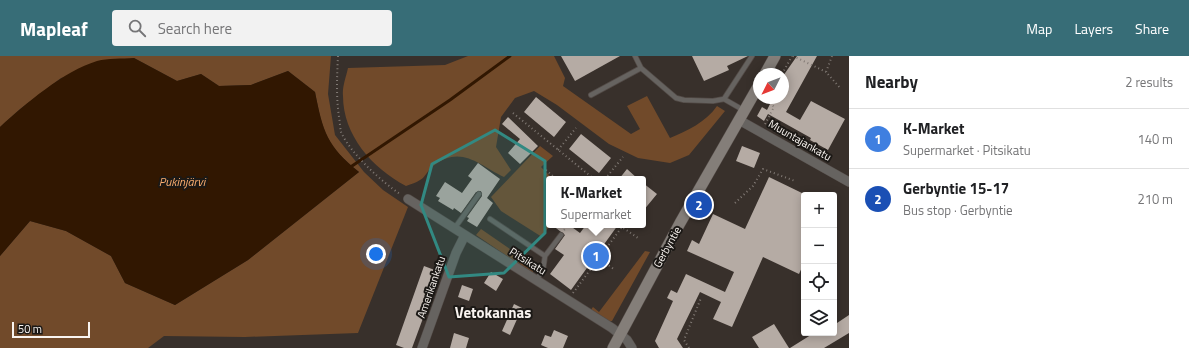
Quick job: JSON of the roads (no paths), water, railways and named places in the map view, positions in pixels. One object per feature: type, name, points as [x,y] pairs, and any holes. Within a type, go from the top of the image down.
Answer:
[{"type":"main road","points":[[768,68],[775,56]]},
{"type":"main road","name":"Gerbyntie","points":[[613,348],[680,223],[753,96]]},
{"type":"street","name":"Muuntajankatu","points":[[742,115],[761,132],[849,182]]},
{"type":"street","name":"Pitsikatu","points":[[408,199],[620,334],[632,348]]},
{"type":"street","name":"Amerikankatu","points":[[422,348],[456,253],[465,236]]},
{"type":"lane","points":[[635,56],[642,68],[676,98],[706,101],[724,99],[742,115]]},
{"type":"lane","points":[[724,99],[752,56]]},
{"type":"lane","points":[[591,95],[642,68]]},
{"type":"lane","points":[[454,229],[480,194]]},
{"type":"lane","points":[[490,219],[545,256]]},
{"type":"lane","points":[[536,280],[543,270],[545,256],[561,235]]},
{"type":"water","name":"Pukinjärvi","points":[[134,58],[177,81],[201,74],[219,86],[251,85],[288,71],[315,92],[321,118],[328,137],[340,154],[359,172],[248,260],[175,305],[125,283],[111,256],[66,231],[30,221],[0,256],[0,127],[21,108],[71,72],[101,60]]},
{"type":"waterway","points":[[352,166],[450,100],[510,56]]},
{"type":"place","name":"Gerbyntie 15-17","points":[[699,205]]},
{"type":"place","name":"K-Market","points":[[596,256]]},
{"type":"district","name":"Vetokannas","points":[[493,313]]}]
